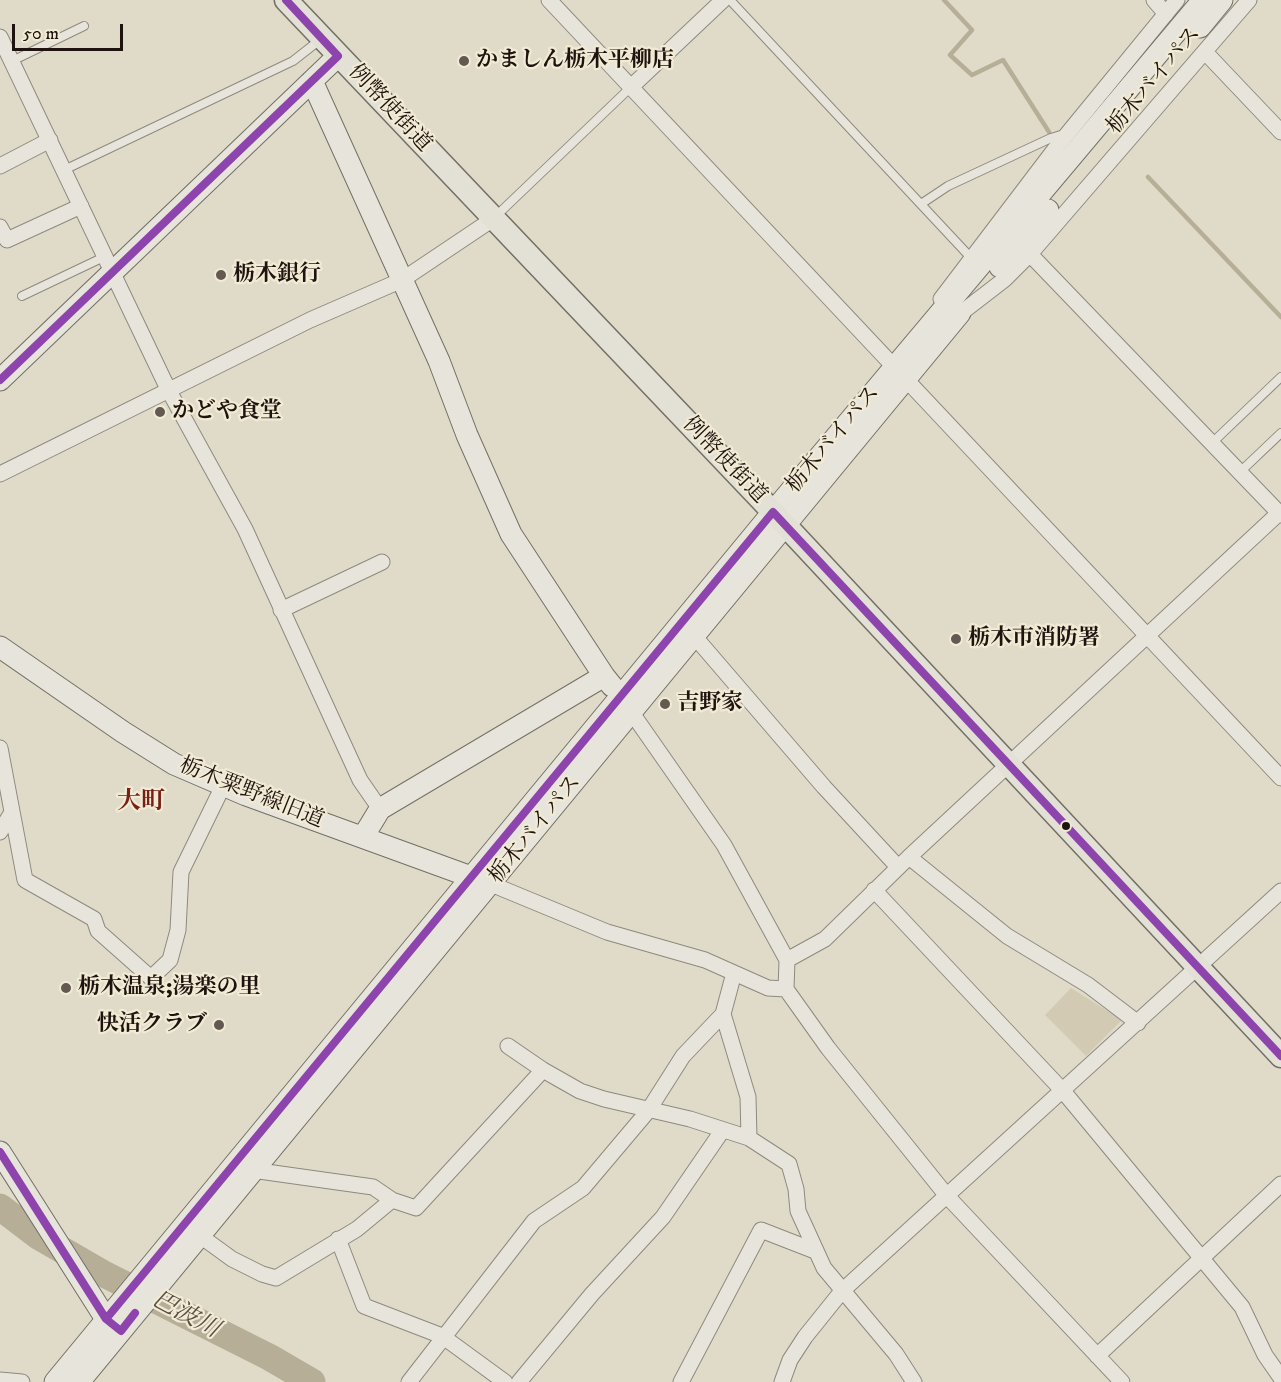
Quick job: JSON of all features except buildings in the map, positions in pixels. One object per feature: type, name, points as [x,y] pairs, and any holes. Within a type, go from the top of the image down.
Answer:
[{"type":"main road","name":"例幣使街道","points":[[286,0],[779,519],[1281,1056]]},
{"type":"main road","name":"栃木バイパス","points":[[900,374],[926,331],[976,263],[1203,0]]},
{"type":"main road","name":"栃木バイパス","points":[[55,1382],[119,1318],[900,374],[1025,249],[1222,0]]},
{"type":"main road","points":[[0,380],[109,264],[338,56]]},
{"type":"main road","points":[[312,81],[402,280],[511,534],[604,676],[627,705]]},
{"type":"main road","name":"栃木バイパス","points":[[627,705],[694,637],[779,519]]},
{"type":"main road","name":"栃木粟野線旧道","points":[[0,647],[123,732],[174,764],[223,786],[482,881]]},
{"type":"main road","points":[[363,837],[380,809],[604,676]]},
{"type":"main road","name":"栃木バイパス","points":[[153,1277],[199,1235],[482,881]]},
{"type":"main road","points":[[0,1152],[76,1270],[119,1318]]},
{"type":"main road","name":"栃木バイパス","points":[[79,1382],[119,1318]]},
{"type":"street","points":[[549,0],[1281,778]]},
{"type":"street","points":[[631,87],[723,0]]},
{"type":"street","points":[[1154,0],[1170,18]]},
{"type":"street","points":[[976,263],[1068,133],[1170,18],[1177,0]]},
{"type":"street","points":[[787,960],[825,939],[874,890],[1280,514],[1025,249],[1079,197],[1201,48],[1249,0]]},
{"type":"street","points":[[0,37],[7,58],[50,140],[169,391],[245,529],[360,780],[380,809]]},
{"type":"street","points":[[1201,48],[1281,132]]},
{"type":"street","points":[[0,166],[50,140]]},
{"type":"street","points":[[0,227],[7,240],[81,206]]},
{"type":"street","points":[[0,474],[310,320],[402,280],[493,219]]},
{"type":"street","points":[[281,609],[382,562]]},
{"type":"street","points":[[694,637],[824,787],[904,862],[1007,936],[1088,986],[1138,1023]]},
{"type":"street","points":[[627,705],[724,845],[787,960],[786,989],[874,1107],[947,1196],[1122,1382]]},
{"type":"street","points":[[0,748],[25,880],[94,919],[98,931],[152,978],[170,960],[178,930],[181,872],[223,786]]},
{"type":"street","points":[[0,832],[12,812]]},
{"type":"street","points":[[482,881],[607,932],[705,960],[768,988],[786,989]]},
{"type":"street","points":[[874,890],[1063,1091],[1242,1307],[1265,1355],[1281,1378]]},
{"type":"street","points":[[782,1382],[790,1360],[823,1312],[842,1291],[1281,891]]},
{"type":"street","points":[[409,1382],[442,1336],[534,1221],[583,1188],[648,1110],[682,1056],[723,1014],[734,973]]},
{"type":"street","points":[[723,1014],[748,1097],[749,1138]]},
{"type":"street","points":[[508,1046],[543,1071],[580,1091],[690,1119],[749,1138],[789,1164],[796,1189],[798,1212],[814,1251],[842,1291],[896,1353],[914,1382]]},
{"type":"street","points":[[252,1170],[373,1186],[392,1200],[416,1208],[543,1071]]},
{"type":"street","points":[[519,1382],[592,1294],[663,1217],[722,1131]]},
{"type":"street","points":[[1097,1356],[1281,1184]]},
{"type":"street","points":[[199,1235],[232,1259],[262,1275],[276,1278],[357,1229],[392,1200]]},
{"type":"street","points":[[681,1382],[761,1230],[814,1251]]},
{"type":"street","points":[[338,1239],[364,1305],[442,1336],[505,1382]]},
{"type":"street","points":[[0,1380],[22,1382]]},
{"type":"lane","points":[[730,0],[976,263]]},
{"type":"lane","points":[[7,58],[84,26]]},
{"type":"lane","points":[[64,170],[293,61],[322,38]]},
{"type":"lane","points":[[493,219],[631,87]]},
{"type":"lane","points":[[921,204],[948,186],[1051,138],[1068,133]]},
{"type":"lane","points":[[22,296],[109,264]]},
{"type":"lane","points":[[1212,443],[1281,377]]},
{"type":"lane","points":[[1240,472],[1281,433]]},
{"type":"shaded area","points":[[1071,988],[1122,1020],[1086,1056],[1045,1015]]},
{"type":"waterway","points":[[944,0],[972,30],[950,55],[972,75],[1003,60],[1049,132]]},
{"type":"waterway","points":[[1148,177],[1281,317]]},
{"type":"waterway","name":"巴波川","points":[[0,1207],[38,1236],[102,1273],[269,1357],[312,1382]]},
{"type":"transit line","points":[[286,0],[338,56]]},
{"type":"transit line","points":[[0,380],[338,56]]},
{"type":"transit line","points":[[106,1319],[773,512],[1281,1056]]},
{"type":"transit line","points":[[0,1152],[106,1319],[121,1331],[135,1313]]},
{"type":"place","name":"かましん栃木平柳店","points":[[464,61]]},
{"type":"place","name":"栃木銀行","points":[[221,275]]},
{"type":"place","name":"かどや食堂","points":[[160,412]]},
{"type":"place","name":"栃木市消防署","points":[[956,639]]},
{"type":"place","name":"吉野家","points":[[665,704]]},
{"type":"place","name":"栃木温泉;湯楽の里","points":[[66,988]]},
{"type":"place","name":"快活クラブ","points":[[219,1025]]},
{"type":"district","name":"大町","points":[[141,803]]}]
